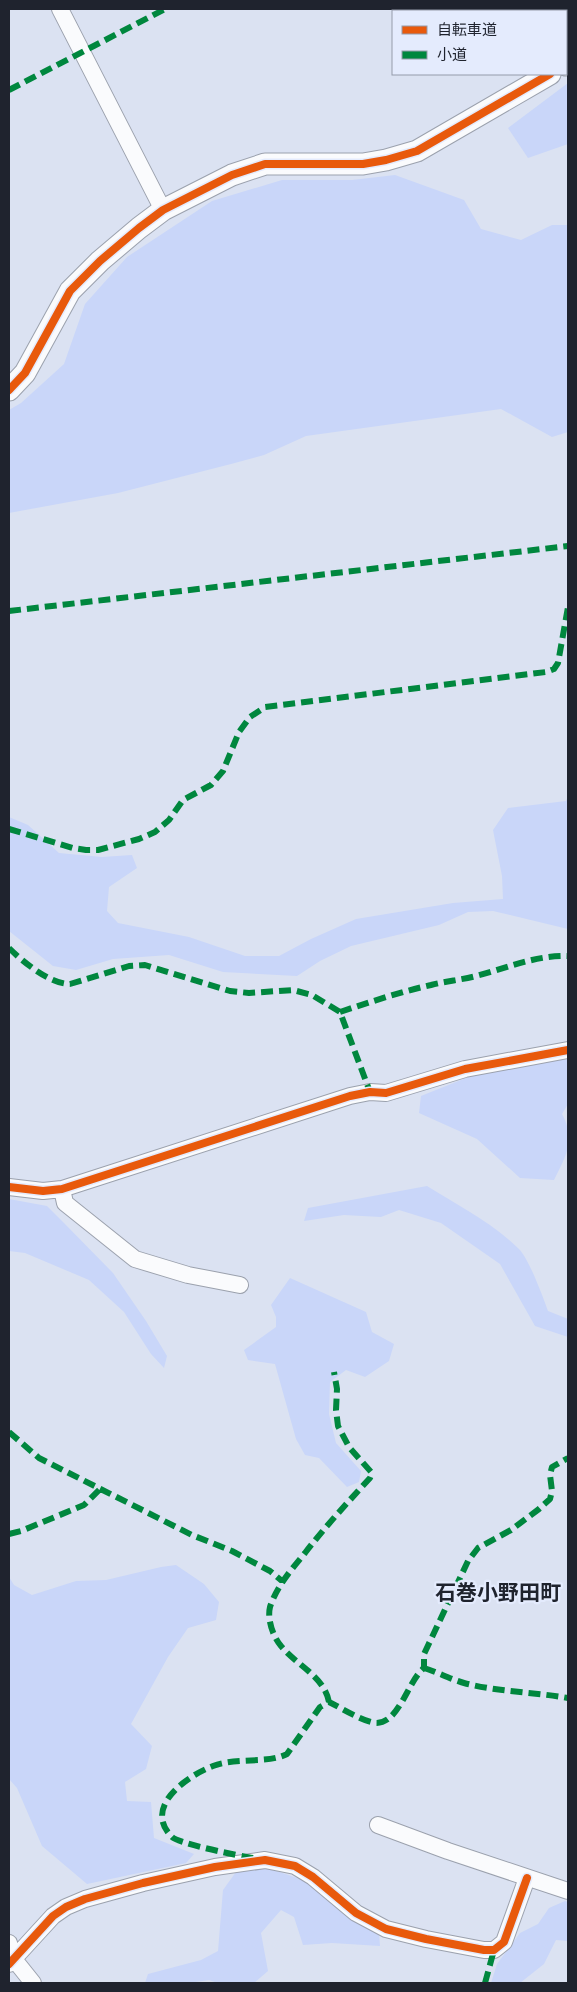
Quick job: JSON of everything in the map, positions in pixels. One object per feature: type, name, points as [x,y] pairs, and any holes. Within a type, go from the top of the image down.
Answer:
[{"type":"street","points":[[60,9],[163,210]]},
{"type":"street","points":[[9,390],[25,373],[70,291],[100,261],[163,210],[232,174],[264,164],[363,164],[386,160],[416,151],[548,75]]},
{"type":"street","points":[[9,1187],[42,1191],[62,1189],[350,1096],[370,1092],[386,1093],[465,1069],[568,1050]]},
{"type":"street","points":[[62,1189],[65,1203],[136,1259],[188,1275],[240,1285]]},
{"type":"street","points":[[378,1825],[403,1836],[568,1891]]},
{"type":"street","points":[[33,1983],[10,1955],[53,1916],[66,1907],[85,1899],[143,1883],[265,1860],[295,1866],[356,1912],[386,1929],[426,1939],[484,1950],[494,1950],[504,1942],[527,1878]]},
{"type":"shaded area","points":[[568,83],[568,144],[528,158],[508,128]]},
{"type":"shaded area","points":[[395,175],[464,200],[481,229],[521,240],[552,225],[568,225],[568,432],[552,437],[501,409],[306,436],[264,455],[231,464],[118,493],[9,513],[9,410],[21,403],[64,364],[85,304],[127,257],[212,201],[282,180],[352,180]]},
{"type":"shaded area","points":[[568,796],[568,929],[493,911],[468,912],[439,925],[351,946],[320,961],[297,976],[223,972],[169,955],[113,959],[76,970],[53,966],[9,931],[9,817],[28,825],[59,853],[102,857],[132,855],[137,868],[109,887],[107,911],[118,923],[189,937],[245,956],[279,956],[356,919],[453,903],[503,899],[502,876],[493,830],[508,808],[566,801]]},
{"type":"shaded area","points":[[568,1059],[568,1104],[562,1114],[566,1123],[569,1140],[568,1148],[554,1180],[520,1178],[477,1139],[419,1113],[421,1096],[486,1070]]},
{"type":"shaded area","points":[[427,1186],[498,1231],[519,1249],[531,1269],[548,1311],[568,1319],[568,1337],[535,1326],[500,1264],[441,1223],[399,1210],[381,1217],[344,1215],[304,1221],[308,1208]]},
{"type":"shaded area","points":[[9,1199],[47,1206],[113,1273],[167,1356],[164,1368],[151,1354],[124,1312],[89,1280],[25,1253],[9,1251]]},
{"type":"shaded area","points":[[290,1278],[366,1312],[372,1332],[394,1344],[389,1361],[365,1377],[346,1370],[330,1382],[329,1414],[336,1443],[361,1471],[359,1482],[347,1487],[319,1458],[305,1455],[296,1439],[275,1364],[248,1360],[244,1350],[276,1327],[276,1317],[271,1305]]},
{"type":"shaded area","points":[[176,1565],[204,1584],[219,1602],[216,1620],[188,1628],[168,1657],[131,1724],[152,1746],[146,1769],[125,1782],[127,1801],[151,1802],[154,1838],[194,1854],[186,1863],[87,1884],[42,1846],[17,1788],[9,1779],[9,1577],[14,1585],[32,1595],[76,1581],[106,1580]]},
{"type":"shaded area","points":[[268,1868],[303,1880],[346,1915],[379,1933],[380,1946],[332,1943],[303,1945],[294,1917],[281,1910],[261,1933],[268,1971],[254,1983],[218,1983],[209,1980],[189,1983],[145,1983],[148,1974],[201,1960],[218,1951],[223,1890],[236,1872]]},
{"type":"shaded area","points":[[565,1901],[568,1902],[568,1941],[556,1940],[544,1964],[520,1983],[491,1983],[497,1964],[520,1933],[538,1924],[549,1908]]},
{"type":"marked path","points":[[9,90],[165,9]]},
{"type":"marked path","points":[[9,611],[568,546]]},
{"type":"marked path","points":[[9,829],[86,850],[98,850],[139,839],[155,832],[169,820],[183,800],[211,785],[223,771],[239,732],[250,717],[265,707],[546,672],[554,669],[558,663],[568,607]]},
{"type":"marked path","points":[[9,948],[37,971],[62,983],[70,984],[129,966],[145,965],[230,991],[249,993],[293,990],[312,995],[340,1012],[370,1092]]},
{"type":"marked path","points":[[340,1012],[408,991],[476,976],[533,960],[568,956]]},
{"type":"marked path","points":[[329,1702],[322,1685],[287,1653],[278,1642],[271,1628],[269,1612],[280,1585],[328,1524],[370,1478],[372,1473],[349,1447],[338,1426],[336,1410],[337,1389],[334,1372]]},
{"type":"marked path","points":[[9,1432],[39,1458],[192,1535],[232,1551],[270,1571],[282,1581]]},
{"type":"marked path","points":[[253,1858],[198,1846],[172,1837],[164,1826],[162,1815],[165,1804],[172,1794],[191,1777],[213,1766],[222,1763],[271,1759],[287,1754],[320,1707],[329,1702],[371,1722],[380,1723],[388,1719],[395,1712],[412,1683],[424,1668],[424,1654],[468,1561],[478,1548],[511,1530],[550,1499],[552,1467],[568,1458]]},
{"type":"marked path","points":[[9,1534],[21,1531],[84,1505],[100,1489]]},
{"type":"marked path","points":[[424,1668],[477,1686],[568,1698]]},
{"type":"marked path","points":[[485,1983],[494,1950]]},
{"type":"cycle path","points":[[9,390],[25,373],[70,291],[100,261],[163,210],[232,175],[265,164],[363,164],[417,151],[548,75]]},
{"type":"cycle path","points":[[9,1187],[43,1191],[62,1189],[350,1096],[370,1092],[386,1093],[465,1069],[568,1050]]},
{"type":"cycle path","points":[[9,1964],[53,1916],[66,1907],[85,1899],[143,1883],[215,1867],[265,1860],[295,1866],[313,1877],[356,1913],[386,1929],[426,1939],[484,1950],[494,1950],[504,1942],[527,1878]]},
{"type":"district","name":"石巻小野田町","points":[[498,1593]]}]
